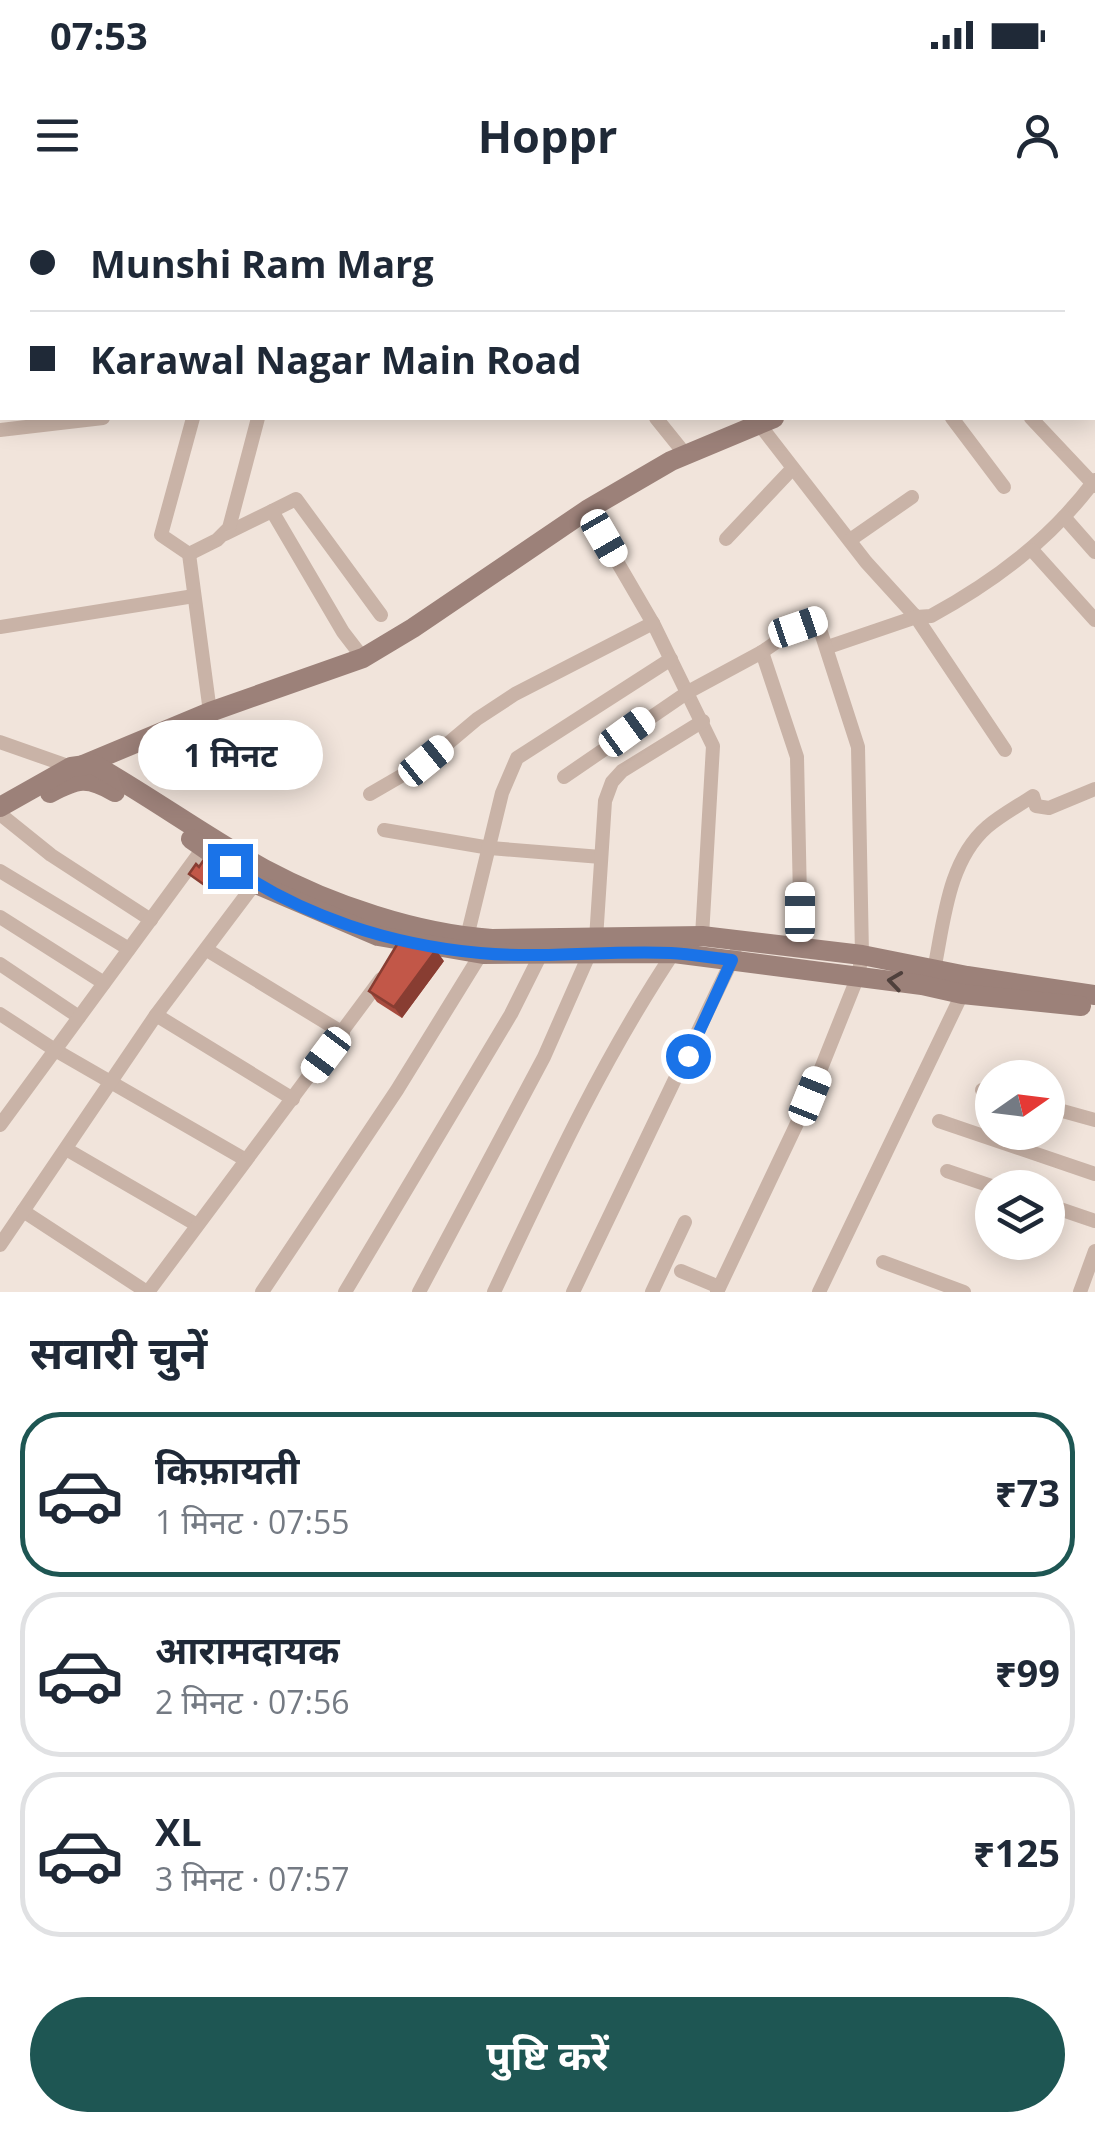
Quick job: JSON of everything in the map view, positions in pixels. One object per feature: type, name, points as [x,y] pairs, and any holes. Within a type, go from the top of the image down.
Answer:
[{"type":"street","points":[[0,430],[70,420]]},
{"type":"street","points":[[189,554],[164,539],[161,528],[192,420]]},
{"type":"street","points":[[225,534],[257,420]]},
{"type":"street","points":[[658,420],[686,454]]},
{"type":"street","points":[[954,420],[1004,487]]},
{"type":"street","points":[[828,646],[916,617],[931,616],[956,603],[1032,550],[1064,517],[1094,483],[1033,420]]},
{"type":"street","points":[[150,920],[51,856],[2,815],[79,773],[210,712],[362,658],[587,510],[686,454],[766,421],[792,469],[916,617],[1005,750]]},
{"type":"street","points":[[726,539],[792,469]]},
{"type":"street","points":[[850,540],[912,497]]},
{"type":"street","points":[[189,554],[296,498],[381,615]]},
{"type":"street","points":[[494,1292],[640,1003],[687,942],[714,760],[713,746],[653,623],[587,510]]},
{"type":"street","points":[[272,511],[362,658]]},
{"type":"street","points":[[1064,517],[1095,552]]},
{"type":"street","points":[[1032,550],[1095,620]]},
{"type":"street","points":[[189,554],[210,712]]},
{"type":"street","points":[[0,627],[194,596]]},
{"type":"street","points":[[564,777],[688,692],[762,652],[798,627],[817,620],[858,747],[860,965],[810,1096],[718,1290],[681,1271]]},
{"type":"street","points":[[370,794],[426,761],[515,694],[653,623]]},
{"type":"street","points":[[762,652],[796,757],[801,946]]},
{"type":"street","points":[[262,1292],[397,1090],[479,943],[490,848],[502,793],[517,758],[671,659]]},
{"type":"street","points":[[419,1292],[544,1057],[592,946],[605,802],[612,782],[622,771],[702,722]]},
{"type":"street","points":[[0,742],[95,780],[260,877],[353,908],[398,949],[479,943],[544,948],[687,942],[736,951],[934,970],[1095,994]]},
{"type":"street","points":[[79,773],[93,764],[260,877]]},
{"type":"street","points":[[934,970],[955,873],[968,849],[987,827],[1033,796],[1036,806],[1050,808],[1095,790]]},
{"type":"street","points":[[384,830],[490,848],[600,857]]},
{"type":"street","points":[[2,1119],[204,847]]},
{"type":"street","points":[[0,870],[129,950]]},
{"type":"street","points":[[0,1246],[156,1015],[260,877]]},
{"type":"street","points":[[0,917],[104,984]]},
{"type":"street","points":[[687,942],[736,951],[801,946],[962,994],[1095,1008]]},
{"type":"street","points":[[345,1292],[511,1014],[544,948]]},
{"type":"street","points":[[24,1211],[147,1292],[342,1033],[398,949]]},
{"type":"street","points":[[207,950],[342,1033]]},
{"type":"street","points":[[573,1292],[736,951]]},
{"type":"street","points":[[0,964],[80,1017]]},
{"type":"street","points":[[819,1292],[962,994]]},
{"type":"street","points":[[0,1014],[246,1160]]},
{"type":"street","points":[[156,1015],[293,1099]]},
{"type":"street","points":[[1065,1112],[1095,1120]]},
{"type":"street","points":[[939,1121],[1095,1174]]},
{"type":"street","points":[[66,1149],[196,1225]]},
{"type":"street","points":[[948,1170],[975,1180]]},
{"type":"street","points":[[1065,1211],[1095,1222]]},
{"type":"street","points":[[652,1292],[685,1222]]},
{"type":"street","points":[[1080,1292],[1095,1251]]},
{"type":"street","points":[[883,1262],[964,1292]]},
{"type":"building","points":[[203,861],[217,871],[206,886],[189,874]]},
{"type":"building","points":[[398,943],[436,950],[394,1007],[369,991]]},
{"type":"route","points":[[230,866],[256,884],[344,924],[378,936],[448,950],[541,956],[674,953],[732,960],[688,1056]]}]
